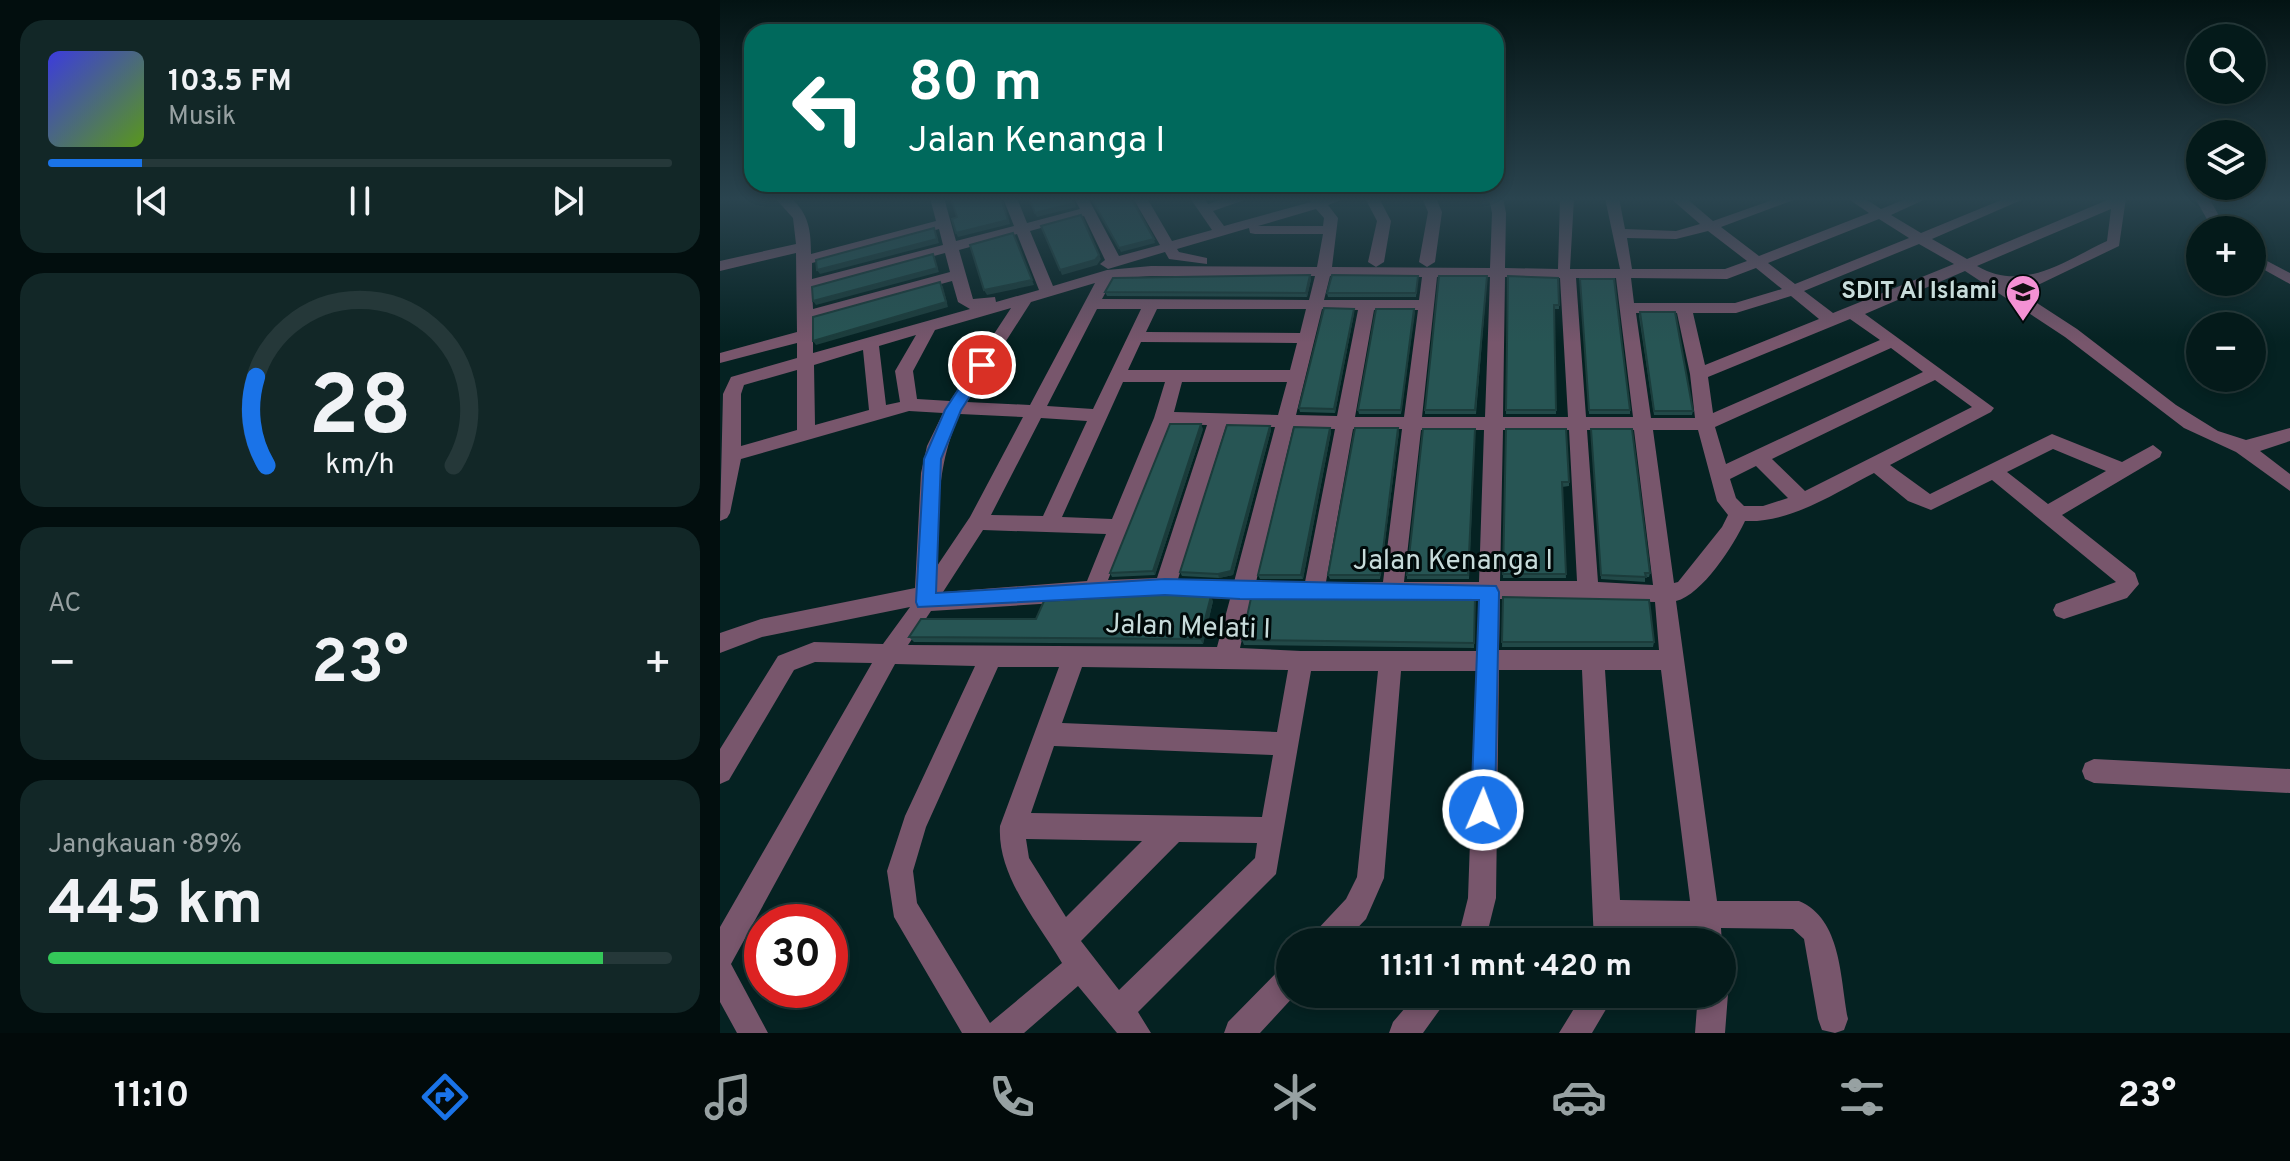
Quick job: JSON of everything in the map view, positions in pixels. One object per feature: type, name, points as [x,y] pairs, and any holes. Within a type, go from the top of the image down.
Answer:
[{"type":"street","points":[[804,246],[806,432]]},
{"type":"street","points":[[720,266],[837,246]]},
{"type":"street","points":[[804,286],[956,246]]},
{"type":"street","points":[[1027,246],[1039,291]]},
{"type":"street","points":[[720,955],[889,654],[977,522],[1111,269],[1102,246]]},
{"type":"street","points":[[1226,657],[1328,246]]},
{"type":"street","points":[[1376,262],[1379,246]]},
{"type":"street","points":[[1393,589],[1431,246]]},
{"type":"street","points":[[1474,928],[1482,898],[1497,246]]},
{"type":"street","points":[[1566,246],[1588,590]]},
{"type":"street","points":[[1621,246],[1645,423],[1671,660],[1708,928]]},
{"type":"street","points":[[1736,246],[1831,320]]},
{"type":"street","points":[[720,513],[732,455],[732,394],[737,381],[1111,269],[1169,247],[1174,256],[1190,260],[1324,266],[1727,274],[1780,246]]},
{"type":"street","points":[[1628,308],[1736,308],[1793,290],[1900,246]]},
{"type":"street","points":[[1933,246],[2061,326],[2216,437],[2252,447],[2290,434]]},
{"type":"street","points":[[1699,374],[1852,313],[2005,246]]},
{"type":"street","points":[[1989,281],[2035,281],[2107,246]]},
{"type":"street","points":[[949,248],[956,275],[970,305],[1039,291]]},
{"type":"street","points":[[1111,269],[1142,271],[1376,262],[1429,267]]},
{"type":"street","points":[[2266,265],[2290,279]]},
{"type":"street","points":[[804,316],[956,275]]},
{"type":"street","points":[[924,598],[933,459],[953,410],[1039,291]]},
{"type":"street","points":[[1049,524],[1097,415],[1152,303]]},
{"type":"street","points":[[1094,304],[1425,305]]},
{"type":"street","points":[[1314,590],[1367,305]]},
{"type":"street","points":[[1684,308],[1699,374],[1705,424],[1727,501],[1739,513],[1763,514],[1803,501],[1985,408],[1852,313]]},
{"type":"street","points":[[909,405],[904,371],[930,324]]},
{"type":"street","points":[[720,358],[805,335]]},
{"type":"street","points":[[1136,337],[1304,338]]},
{"type":"street","points":[[870,341],[878,412]]},
{"type":"street","points":[[1163,418],[1283,423],[1495,421],[1705,424],[1893,341]]},
{"type":"street","points":[[1721,475],[1937,372]]},
{"type":"street","points":[[1117,376],[1295,376]]},
{"type":"street","points":[[1094,589],[1163,418],[1175,376]]},
{"type":"street","points":[[732,455],[909,405],[953,410],[1097,415]]},
{"type":"street","points":[[1165,587],[1218,421]]},
{"type":"street","points":[[1876,464],[1915,496],[1931,503],[2052,441],[2123,470]]},
{"type":"street","points":[[2241,446],[2290,484]]},
{"type":"street","points":[[2046,515],[2153,452]]},
{"type":"street","points":[[1758,457],[1803,501]]},
{"type":"street","points":[[1994,472],[2127,579],[2128,584],[2119,592],[2064,610]]},
{"type":"street","points":[[1665,594],[1685,590],[1730,532],[1739,513]]},
{"type":"street","points":[[977,522],[1118,527]]},
{"type":"street","name":"Jalan Kenanga I","points":[[720,643],[761,628],[924,598],[1094,589],[1588,590],[1665,594]]},
{"type":"street","name":"Jalan Melati I","points":[[727,749],[792,659],[814,652],[1390,662],[1671,660]]},
{"type":"street","points":[[1075,655],[1013,826],[1014,858],[1080,966],[1127,1022],[1267,865],[1301,661]]},
{"type":"street","points":[[979,1033],[904,907],[900,871],[914,825],[991,657]]},
{"type":"street","points":[[1338,928],[1356,909],[1370,878],[1390,662]]},
{"type":"street","points":[[1593,662],[1608,928],[1706,913],[1799,915],[1807,919],[1817,934],[1833,1019]]},
{"type":"street","points":[[1045,734],[1287,744]]},
{"type":"street","points":[[720,772],[727,749]]},
{"type":"street","points":[[2094,771],[2290,781]]},
{"type":"street","points":[[1013,826],[1272,830]]},
{"type":"street","points":[[1063,939],[1174,828]]},
{"type":"street","points":[[1001,1033],[1080,966]]},
{"type":"street","points":[[720,973],[753,1033]]},
{"type":"street","points":[[1239,1033],[1276,994]]},
{"type":"street","points":[[1404,1033],[1425,1008]]},
{"type":"street","points":[[1574,1033],[1591,1008]]},
{"type":"street","points":[[1710,1033],[1712,1008]]},
{"type":"building","points":[[867,246],[909,246],[817,270],[816,260]]},
{"type":"building","points":[[970,246],[1018,246],[1032,280],[984,290]]},
{"type":"building","points":[[1050,246],[1095,246],[1099,255],[1095,260],[1060,270]]},
{"type":"building","points":[[933,254],[937,268],[813,301],[812,287]]},
{"type":"building","points":[[1310,275],[1306,293],[1105,292],[1113,278]]},
{"type":"building","points":[[1332,275],[1418,276],[1416,293],[1327,293]]},
{"type":"building","points":[[1439,276],[1487,276],[1475,410],[1425,410]]},
{"type":"building","points":[[1508,276],[1558,278],[1559,305],[1554,305],[1556,410],[1506,410]]},
{"type":"building","points":[[1580,279],[1614,279],[1630,410],[1589,410]]},
{"type":"building","points":[[940,282],[946,302],[813,341],[813,317]]},
{"type":"building","points":[[1324,308],[1354,309],[1334,409],[1299,408]]},
{"type":"building","points":[[1376,309],[1414,309],[1401,410],[1358,410]]},
{"type":"building","points":[[1640,312],[1675,312],[1693,411],[1654,411]]},
{"type":"building","points":[[1170,424],[1201,424],[1153,571],[1110,573]]},
{"type":"building","points":[[1227,425],[1270,426],[1231,571],[1218,574],[1180,572]]},
{"type":"building","points":[[1294,427],[1330,428],[1301,575],[1258,575]]},
{"type":"building","points":[[1355,428],[1398,428],[1380,575],[1328,575]]},
{"type":"building","points":[[1423,429],[1475,429],[1468,575],[1407,575]]},
{"type":"building","points":[[1506,429],[1566,429],[1569,482],[1562,482],[1566,574],[1503,574]]},
{"type":"building","points":[[1591,429],[1632,429],[1650,573],[1645,573],[1646,577],[1601,575]]},
{"type":"building","points":[[1162,594],[1211,596],[1200,639],[909,637],[921,619],[1036,619],[1044,601]]},
{"type":"building","points":[[1475,597],[1474,643],[1242,640],[1251,598]]},
{"type":"building","points":[[1503,597],[1649,600],[1654,642],[1502,642]]},
{"type":"place","name":"SDIT Al Islami","points":[[2023,323]]},
{"type":"route","points":[[982,365],[953,410],[933,459],[925,602],[1094,589],[1165,587],[1240,591],[1393,589],[1489,592],[1483,810]]}]
